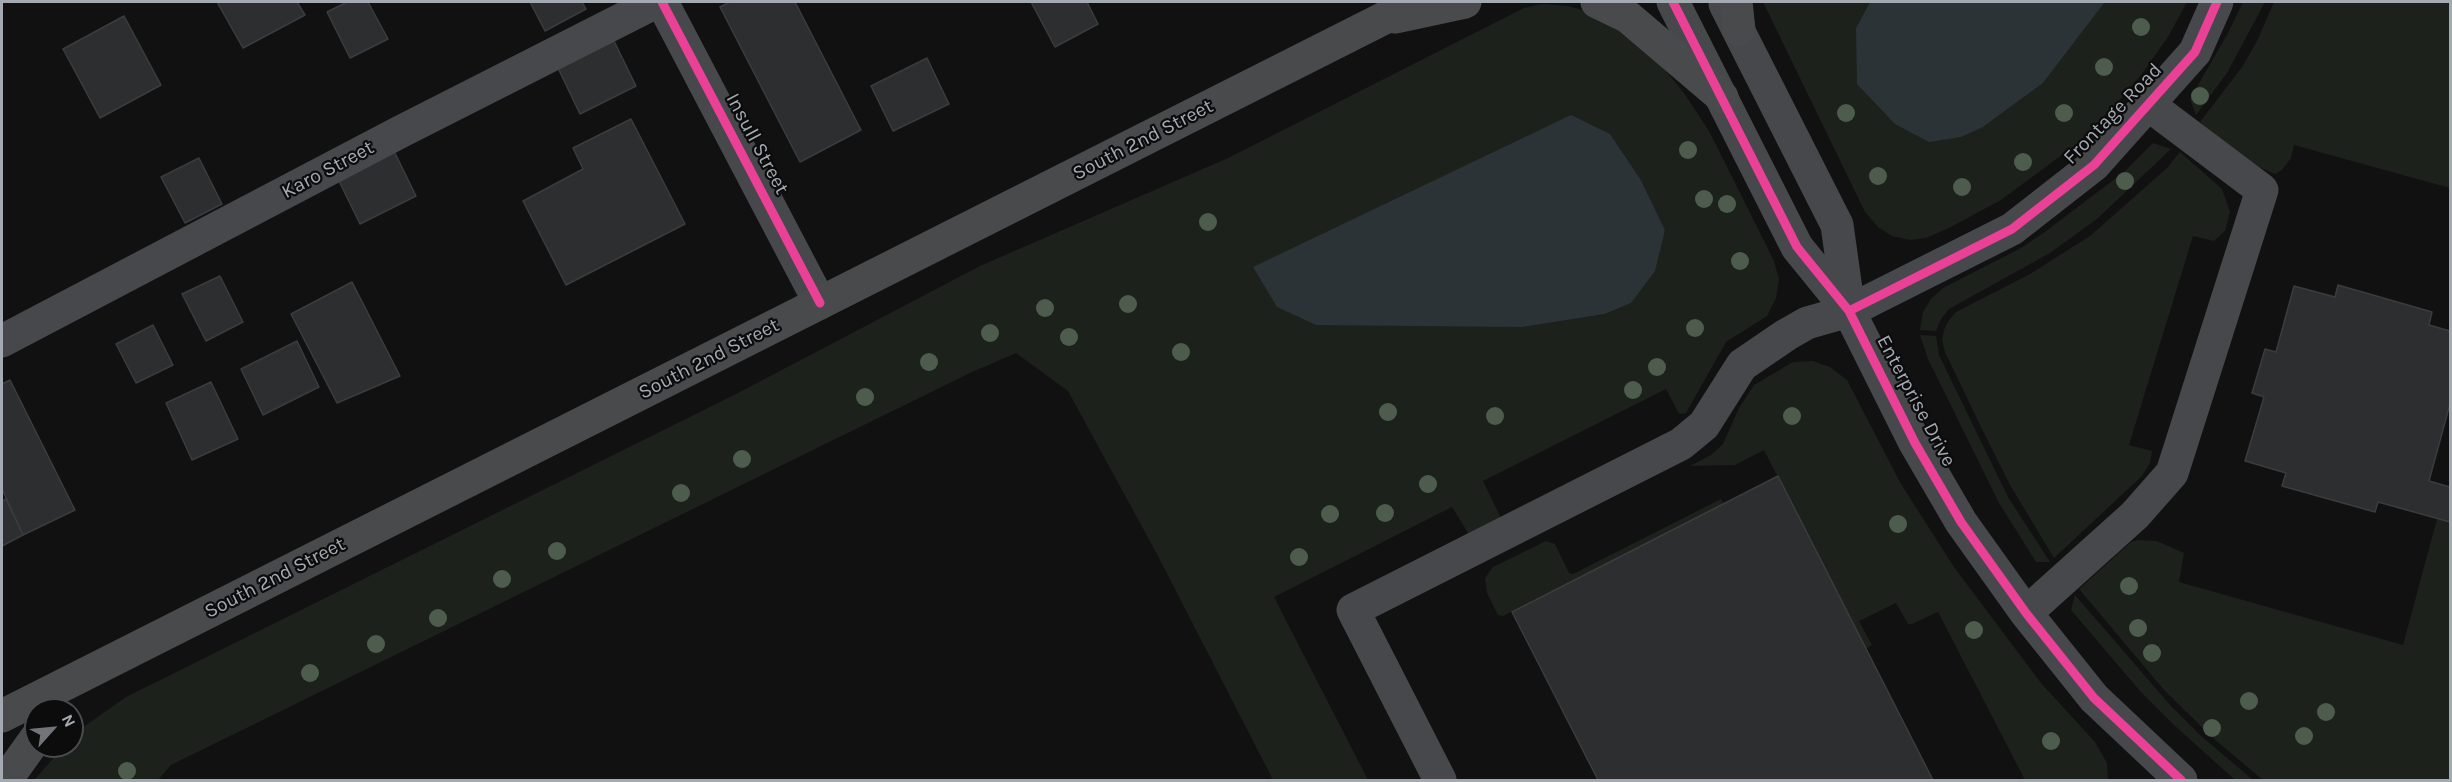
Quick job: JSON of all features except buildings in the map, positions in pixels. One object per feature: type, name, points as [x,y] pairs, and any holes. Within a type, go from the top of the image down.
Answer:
[{"type":"main road","name":"South 2nd Street","points":[[2,716],[1416,2]]},
{"type":"main road","points":[[1379,21],[1466,2]]},
{"type":"main road","points":[[1598,2],[1628,16],[1722,97]]},
{"type":"main road","points":[[77,698],[119,657]]},
{"type":"main road","points":[[6,780],[24,755]]},
{"type":"street","name":"Karo Street","points":[[2,340],[400,132],[656,2]]},
{"type":"street","name":"Insull Street","points":[[662,2],[820,303]]},
{"type":"street","name":"Enterprise Drive","points":[[1673,2],[1797,247],[1849,311],[1915,443],[1961,522],[2025,613],[2094,699],[2170,778]]},
{"type":"street","name":"Enterprise Drive","points":[[1724,2],[1738,16],[1837,225],[1849,311]]},
{"type":"street","name":"Frontage Road","points":[[1440,780],[1353,610],[1680,444],[1704,425],[1742,365],[1786,334],[1808,323],[1849,311],[2012,230],[2094,165],[2149,105],[2195,52],[2217,2]]},
{"type":"street","points":[[2025,613],[2135,515],[2172,473],[2262,190],[2149,105]]},
{"type":"shaded area","points":[[1763,2],[1870,2],[1856,28],[1983,127],[2043,83],[2105,2],[2187,2],[2168,37],[2141,75],[2078,143],[2001,200],[1949,228],[1926,238],[1910,240],[1892,236],[1878,227],[1865,212]]},
{"type":"shaded area","points":[[1870,2],[2105,2],[2043,83],[1983,127],[1961,137],[1929,142],[1895,124],[1857,84],[1856,28]]},
{"type":"shaded area","points":[[2243,2],[2265,2],[2227,73],[2196,115],[2190,99]]},
{"type":"shaded area","points":[[2274,2],[2450,2],[2450,188],[2294,145],[2291,158],[2282,170],[2275,174],[2248,162],[2200,122],[2242,67],[2257,41]]},
{"type":"shaded area","points":[[1542,4],[1568,6],[1597,14],[1653,55],[1684,93],[1709,131],[1774,261],[1779,279],[1776,298],[1767,316],[1726,342],[1686,413],[1679,414],[1666,389],[1483,481],[1501,518],[1470,536],[1452,507],[1274,597],[1368,780],[1273,780],[1158,556],[1068,391],[1016,353],[970,373],[171,765],[158,780],[34,780],[53,758],[84,758],[84,727],[126,697],[736,394],[980,266],[1228,158],[1524,8]],"holes":[[[1610,134],[1641,180],[1665,230],[1631,303],[1605,314],[1523,327]]]},
{"type":"shaded area","points":[[1571,115],[1610,134],[1641,180],[1665,230],[1655,271],[1631,303],[1605,314],[1523,327],[1316,325],[1277,307],[1253,267]]},
{"type":"shaded area","points":[[2153,143],[2171,149],[2097,219],[2050,253],[1949,309],[1941,319],[1936,331],[1920,330],[1923,312],[1931,299],[1943,288],[2021,248],[2042,234],[2124,172]]},
{"type":"shaded area","points":[[2180,152],[2222,189],[2230,212],[2225,231],[2214,241],[2193,236],[2129,445],[2152,451],[2150,463],[2142,476],[2054,558],[2010,485],[1978,421],[1945,352],[1942,340],[1944,330],[1956,312],[2030,274],[2090,236],[2167,168]]},
{"type":"shaded area","points":[[1920,335],[1936,336],[1939,355],[2008,497],[2050,562],[2036,562],[1999,503],[1928,359]]},
{"type":"shaded area","points":[[1813,361],[1830,367],[1847,380],[1901,484],[1954,567],[2041,683],[2095,742],[2107,763],[2108,780],[2025,780],[1938,612],[1908,624],[1896,603],[1859,621],[1872,645],[1866,649],[1764,450],[1735,465],[1690,466],[1711,455],[1723,444],[1739,408],[1754,385],[1793,362]]},
{"type":"shaded area","points":[[1721,499],[1724,504],[1503,616],[1498,615],[1487,593],[1485,578],[1493,567],[1546,541],[1555,544],[1569,573],[1573,574]]},
{"type":"shaded area","points":[[2437,519],[2450,522],[2450,780],[2263,780],[2213,738],[2164,690],[2079,589],[2131,542],[2157,541],[2184,553],[2179,582],[2403,645]]},
{"type":"shaded area","points":[[2075,595],[2171,706],[2200,735],[2253,780],[2235,780],[2140,691],[2071,610]]},
{"type":"cycle path","points":[[662,2],[820,303]]},
{"type":"cycle path","points":[[1673,2],[1797,247],[1849,311],[1915,443],[1961,522],[2026,613],[2094,698],[2181,780]]},
{"type":"cycle path","points":[[1849,311],[2012,229],[2094,165],[2195,52],[2217,2]]}]
